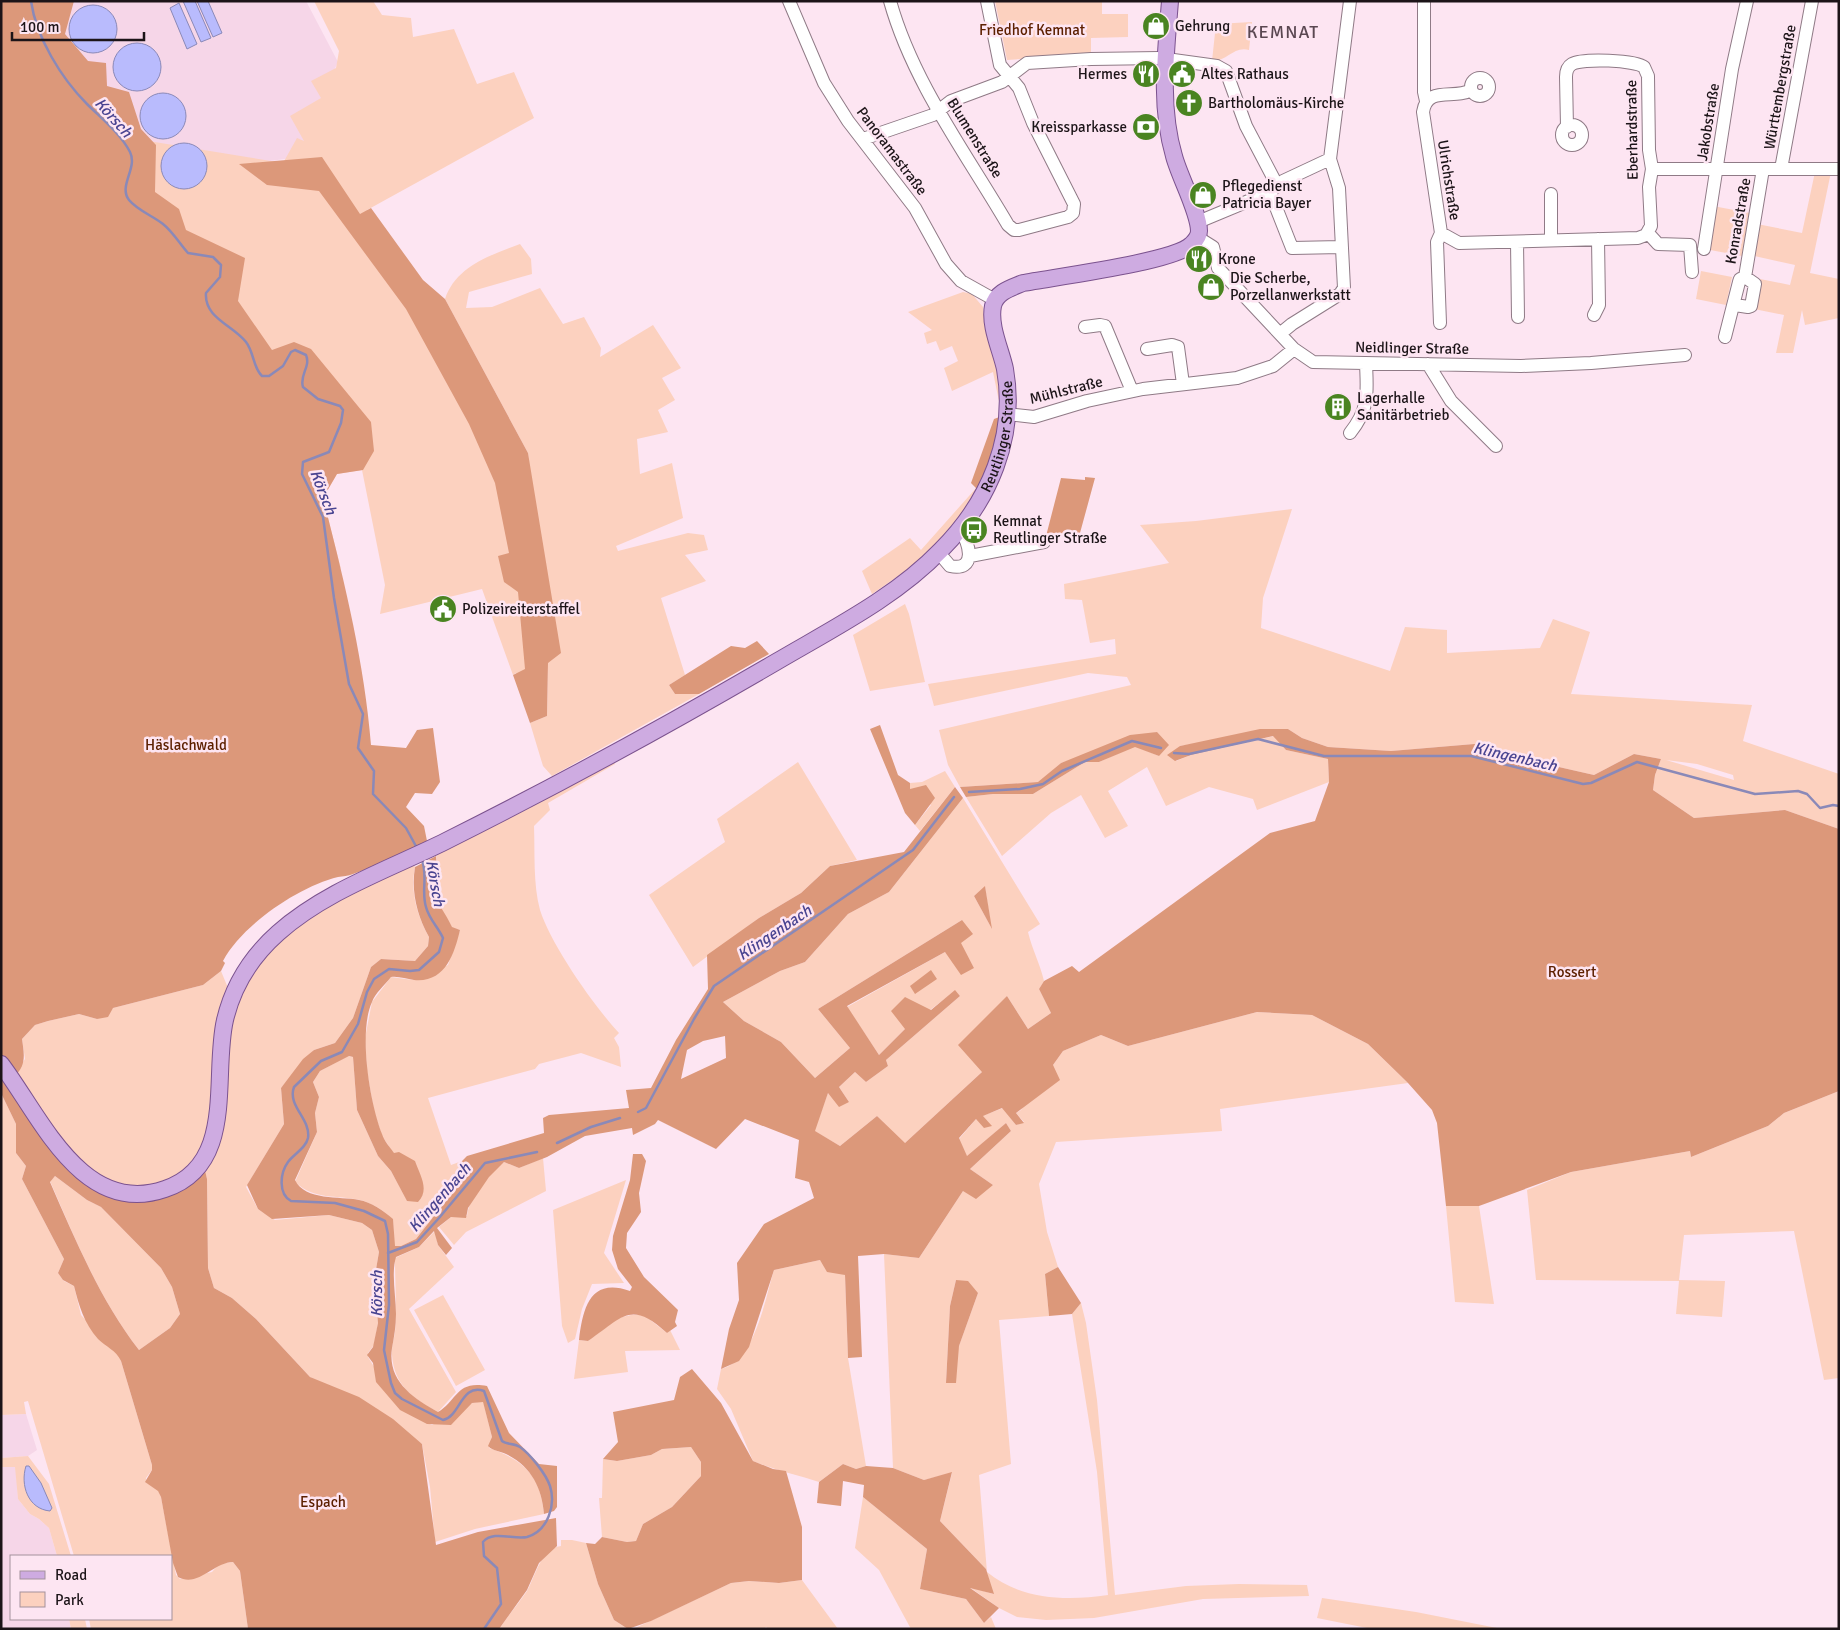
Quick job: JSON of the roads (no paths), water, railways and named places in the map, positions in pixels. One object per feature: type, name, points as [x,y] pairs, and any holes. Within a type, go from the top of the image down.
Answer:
[{"type":"main road","points":[[995,300],[1005,291],[1023,283],[1121,266],[1189,247],[1198,230],[1168,134],[1165,59],[1170,1]]},
{"type":"main road","name":"Reutlinger Straße","points":[[1,1064],[52,1140],[71,1162],[87,1175],[112,1188],[132,1193],[155,1192],[172,1186],[198,1167],[213,1141],[217,1120],[220,1051],[225,1019],[236,987],[252,961],[280,931],[308,911],[541,793],[715,698],[862,610],[907,580],[939,553],[960,530],[989,484],[1001,448],[1007,414],[1006,376],[993,318],[995,300]]},
{"type":"street","name":"Panoramastraße","points":[[788,1],[824,83],[915,208],[952,272],[966,284],[995,300]]},
{"type":"street","name":"Blumenstraße","points":[[890,1],[915,68],[939,111],[1011,228],[1020,230],[1068,217],[1074,211],[1073,201],[1040,137],[1019,88],[1010,77]]},
{"type":"street","points":[[987,1],[999,62],[1010,77]]},
{"type":"street","points":[[1281,333],[1342,292],[1345,286],[1338,186],[1330,159],[1350,1]]},
{"type":"street","name":"Ulrichstraße","points":[[1424,1],[1424,82],[1426,101],[1423,117],[1441,233],[1437,242],[1440,323]]},
{"type":"street","name":"Jakobstraße","points":[[1704,249],[1732,70],[1747,1]]},
{"type":"street","name":"Württembergstraße","points":[[1652,169],[1781,169],[1812,1]]},
{"type":"street","points":[[863,139],[933,115],[951,101],[1002,82],[1027,63],[1091,59],[1165,59],[1222,67],[1226,71],[1246,126],[1274,189],[1292,248],[1341,246]]},
{"type":"street","name":"Eberhardstraße","points":[[1568,127],[1566,71],[1571,64],[1580,62],[1632,61],[1641,64],[1648,73],[1649,150],[1652,169],[1649,187],[1651,226],[1648,233]]},
{"type":"street","points":[[1426,101],[1434,95],[1464,93],[1471,90]]},
{"type":"street","points":[[1198,230],[1330,159]]},
{"type":"street","name":"Konradstraße","points":[[1725,337],[1731,307],[1734,305],[1740,278],[1745,277],[1763,169]]},
{"type":"street","points":[[1781,169],[1839,169]]},
{"type":"street","points":[[1551,194],[1551,239]]},
{"type":"street","name":"Neidlinger Straße","points":[[1198,230],[1213,247],[1218,268],[1294,349],[1313,362],[1548,365],[1685,355]]},
{"type":"street","points":[[1441,233],[1459,243],[1638,238],[1648,233],[1658,244],[1690,245],[1692,272]]},
{"type":"street","points":[[1594,315],[1599,305],[1598,239]]},
{"type":"street","points":[[1517,242],[1518,317]]},
{"type":"street","points":[[1085,327],[1105,326],[1132,391]]},
{"type":"street","points":[[1147,349],[1172,345],[1178,347],[1183,384]]},
{"type":"street","name":"Mühlstraße","points":[[1007,414],[1034,417],[1132,391],[1230,380],[1273,366],[1294,349]]},
{"type":"street","points":[[1350,433],[1357,424],[1367,401],[1366,364]]},
{"type":"street","points":[[1428,364],[1451,400],[1496,446]]},
{"type":"street","points":[[960,530],[967,543],[970,556]]},
{"type":"street","points":[[939,553],[950,566],[956,568],[965,563],[970,556],[1044,542]]},
{"type":"water","points":[[183,1],[195,1],[211,38],[201,42]]},
{"type":"water","points":[[197,1],[208,1],[222,33],[213,37]]},
{"type":"water","points":[[179,3],[197,44],[187,49],[170,8]]},
{"type":"water","points":[[88,5],[98,5],[107,9],[113,15],[117,29],[113,43],[107,49],[98,53],[88,53],[79,49],[73,43],[69,34],[69,24],[73,15],[79,9]]},
{"type":"water","points":[[132,43],[142,43],[151,47],[157,53],[160,58],[160,76],[151,87],[142,91],[132,91],[123,87],[117,81],[113,72],[113,62],[117,53],[123,47]]},
{"type":"water","points":[[158,93],[168,93],[180,99],[185,107],[185,125],[180,133],[172,138],[158,139],[150,136],[143,129],[140,121],[140,111],[143,103],[150,96]]},
{"type":"water","points":[[179,143],[189,143],[201,149],[206,157],[206,175],[201,183],[193,188],[179,189],[171,186],[164,179],[161,171],[161,161],[164,153],[171,146]]},
{"type":"water","points":[[26,1466],[29,1466],[41,1483],[52,1508],[50,1511],[36,1506],[31,1501],[24,1481]]},
{"type":"waterway","name":"Körsch","points":[[31,1],[38,29],[59,69],[77,94],[116,132],[130,152],[132,164],[126,189],[126,195],[129,200],[136,207],[167,227],[188,253],[213,257],[221,265],[220,277],[206,293],[207,302],[214,315],[246,342],[251,350],[257,369],[262,376],[269,376],[283,366],[291,352],[295,350],[306,355],[307,363],[302,379],[303,387],[318,399],[340,406],[343,410],[341,423],[329,452],[303,462],[302,474],[323,517],[334,598],[349,684],[363,714],[358,748],[374,771],[373,794],[406,828],[417,848]]},
{"type":"waterway","name":"Klingenbach","points":[[1174,753],[1189,754],[1258,739],[1324,756],[1471,756],[1583,784],[1591,783],[1637,762],[1755,794],[1798,791],[1807,794],[1820,808],[1833,805],[1839,806]]},
{"type":"waterway","name":"Klingenbach","points":[[969,792],[1020,789],[1043,784],[1062,771],[1132,741],[1161,748]]},
{"type":"waterway","name":"Klingenbach","points":[[638,1112],[646,1108],[714,986],[913,850],[954,797]]},
{"type":"waterway","name":"Klingenbach","points":[[422,860],[426,907],[443,938],[439,952],[419,970],[389,969],[374,979],[367,992],[358,1024],[342,1052],[321,1061],[294,1087],[294,1100],[306,1125],[308,1138],[305,1145],[290,1159],[285,1167],[282,1177],[282,1188],[284,1194],[291,1201],[335,1203],[364,1211],[385,1221],[388,1234],[389,1305],[384,1350],[395,1393],[402,1399],[443,1420],[449,1418],[470,1392],[476,1390],[484,1391],[502,1441],[524,1450],[548,1481],[552,1493],[551,1509],[549,1516],[540,1529],[527,1537],[498,1536],[487,1538],[483,1542],[484,1556],[497,1568],[501,1604],[484,1629]]},
{"type":"waterway","name":"Klingenbach","points":[[557,1143],[591,1127],[620,1118]]},
{"type":"waterway","name":"Klingenbach","points":[[388,1253],[417,1242],[485,1163],[537,1152]]},
{"type":"place","name":"Gehrung","points":[[1156,26]]},
{"type":"place","name":"Hermes","points":[[1146,74]]},
{"type":"place","name":"Altes Rathaus","points":[[1182,74]]},
{"type":"place","name":"Bartholomäus-Kirche","points":[[1189,103]]},
{"type":"place","name":"Kreissparkasse","points":[[1146,127]]},
{"type":"place","name":"Pflegedienst Patricia Bayer","points":[[1203,195]]},
{"type":"place","name":"Krone","points":[[1199,259]]},
{"type":"place","name":"Die Scherbe, Porzellanwerkstatt","points":[[1211,287]]},
{"type":"place","name":"Lagerhalle Sanitärbetrieb","points":[[1338,407]]},
{"type":"place","name":"Kemnat Reutlinger Straße","points":[[974,530]]},
{"type":"place","name":"Polizeireiterstaffel","points":[[443,609]]},
{"type":"district","name":"KEMNAT","points":[[1283,32]]},
{"type":"park label","name":"Friedhof Kemnat","points":[[1032,30]]},
{"type":"park label","name":"Häslachwald","points":[[186,745]]},
{"type":"park label","name":"Rossert","points":[[1572,972]]},
{"type":"park label","name":"Espach","points":[[323,1502]]}]
